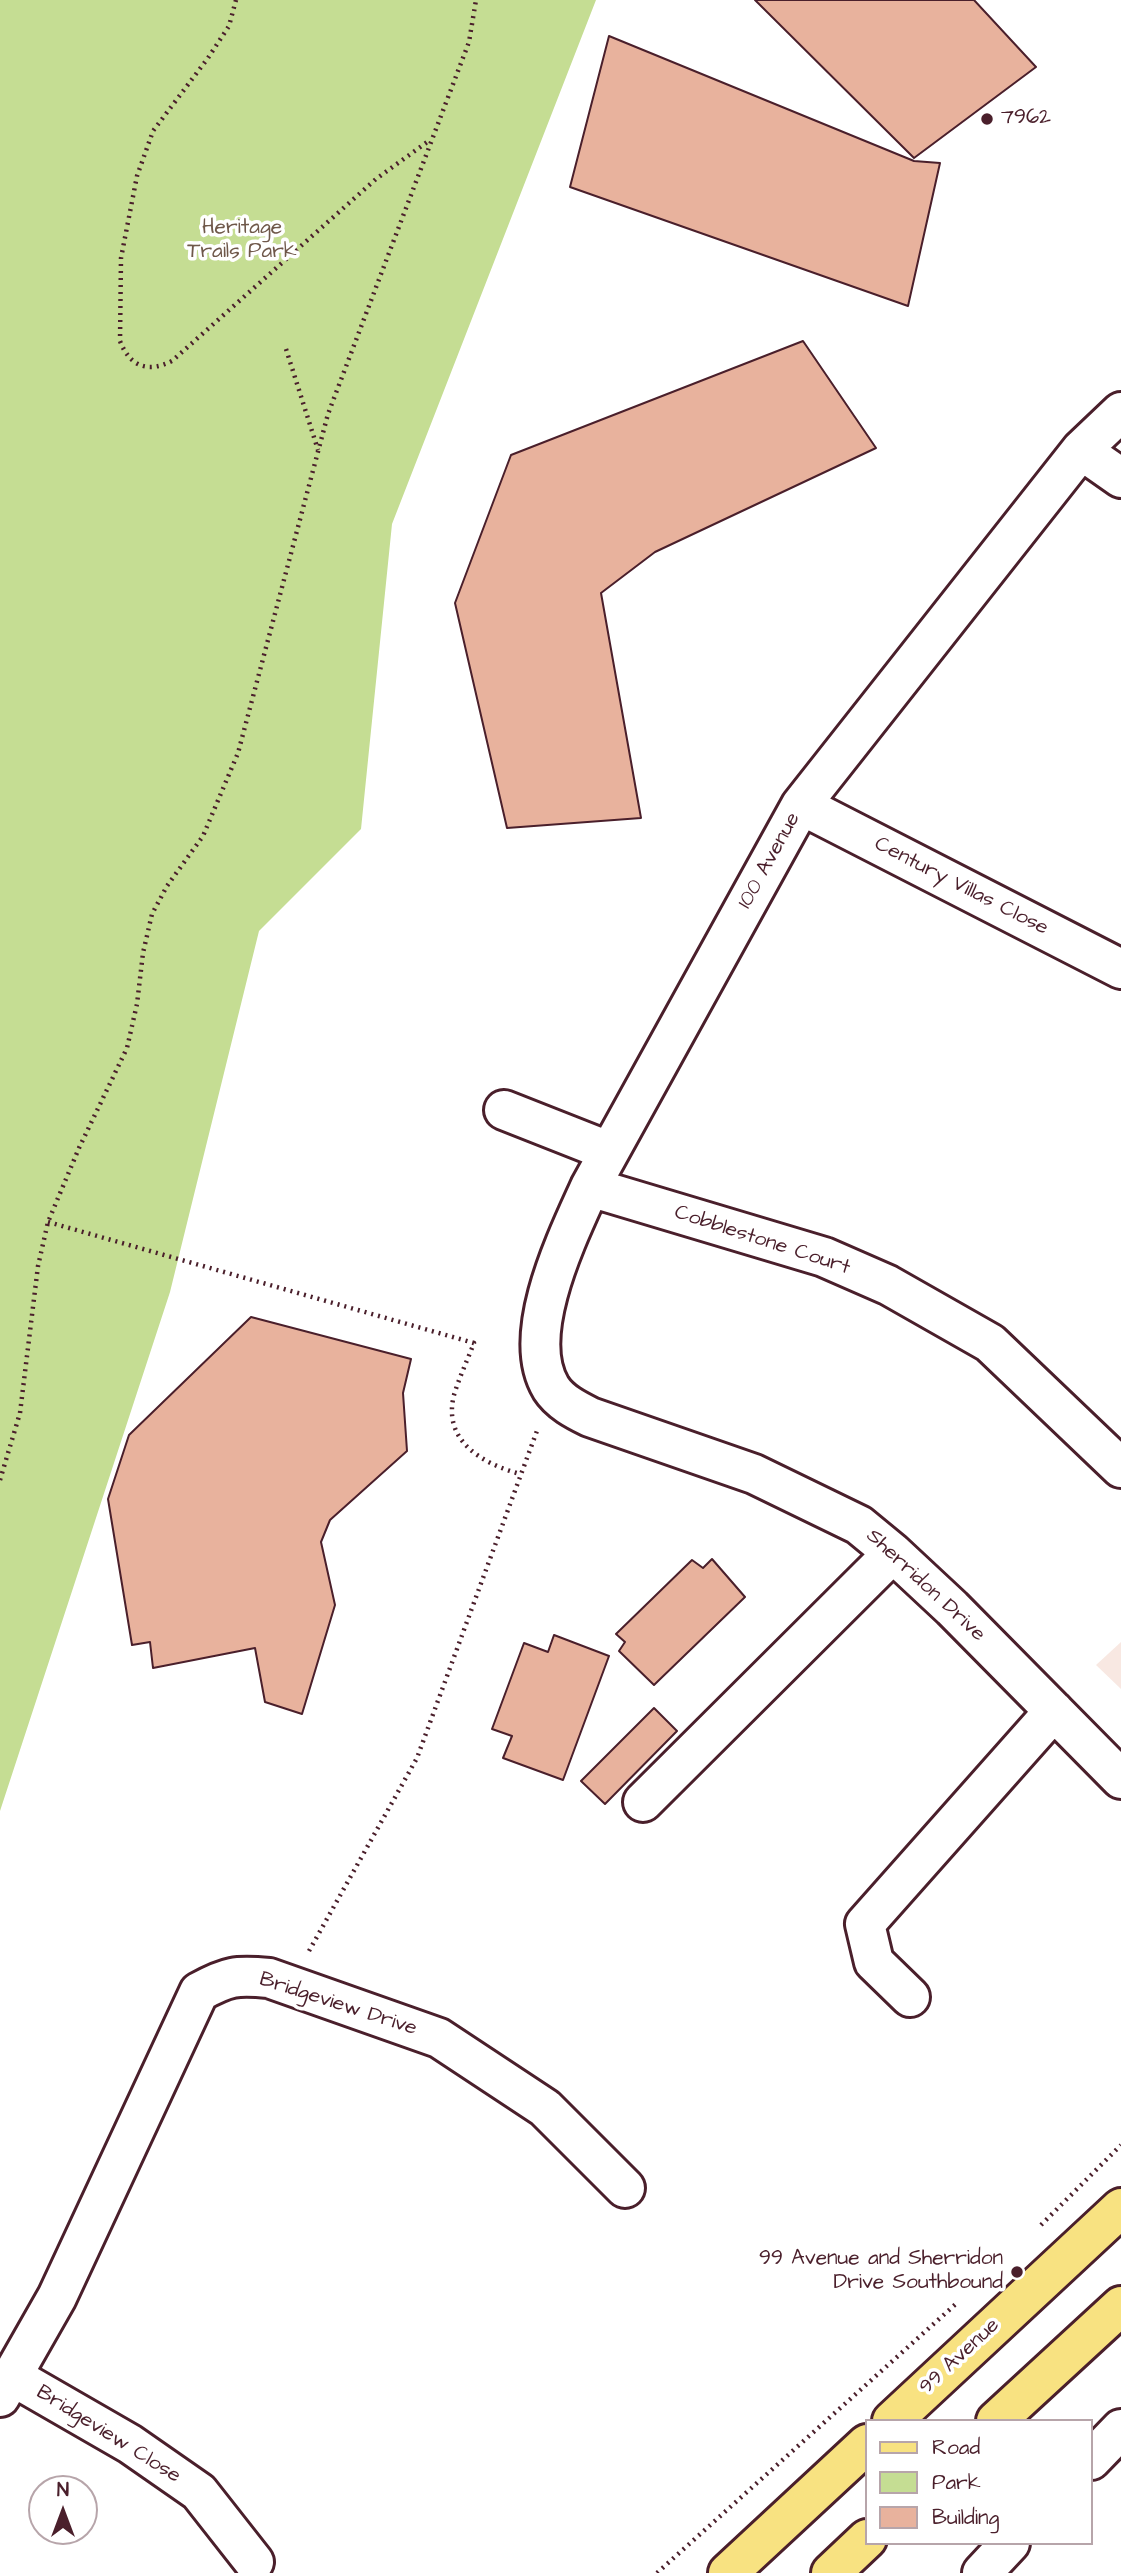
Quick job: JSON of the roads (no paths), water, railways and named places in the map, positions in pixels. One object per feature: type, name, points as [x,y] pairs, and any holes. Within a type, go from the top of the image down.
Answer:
[{"type":"main road","name":"99 Avenue","points":[[894,2419],[1121,2208]]},
{"type":"main road","points":[[998,2419],[1121,2306]]},
{"type":"main road","points":[[728,2573],[866,2445]]},
{"type":"main road","points":[[831,2573],[866,2540]]},
{"type":"street","name":"100 Avenue","points":[[549,1384],[540,1336],[542,1317],[564,1244],[608,1151],[801,805],[1081,450],[1121,412]]},
{"type":"street","points":[[1081,450],[1121,478]]},
{"type":"street","name":"Century Villas Close","points":[[801,805],[1121,969]]},
{"type":"street","points":[[504,1110],[608,1151]]},
{"type":"street","name":"Cobblestone Court","points":[[590,1187],[824,1257],[888,1285],[990,1343],[1121,1468]]},
{"type":"street","name":"Sherridon Drive","points":[[549,1384],[571,1407],[590,1418],[754,1474],[819,1503],[859,1525],[952,1608],[1121,1779]]},
{"type":"street","points":[[643,1802],[893,1553]]},
{"type":"street","points":[[910,1997],[874,1962],[865,1924],[1054,1711]]},
{"type":"street","name":"Bridgeview Drive","points":[[6,2386],[57,2297],[199,1992],[223,1978],[269,1978],[439,2038],[545,2108],[625,2188]]},
{"type":"street","name":"Bridgeview Close","points":[[6,2386],[130,2444],[199,2492],[254,2562]]},
{"type":"street","points":[[1093,2458],[1121,2429]]},
{"type":"street","points":[[982,2573],[1008,2545]]},
{"type":"place","name":"7962","points":[[987,119]]},
{"type":"place","name":"99 Avenue and Sherridon Drive Southbound","points":[[1017,2272]]},
{"type":"park label","name":"Heritage Trails Park","points":[[242,241]]}]
